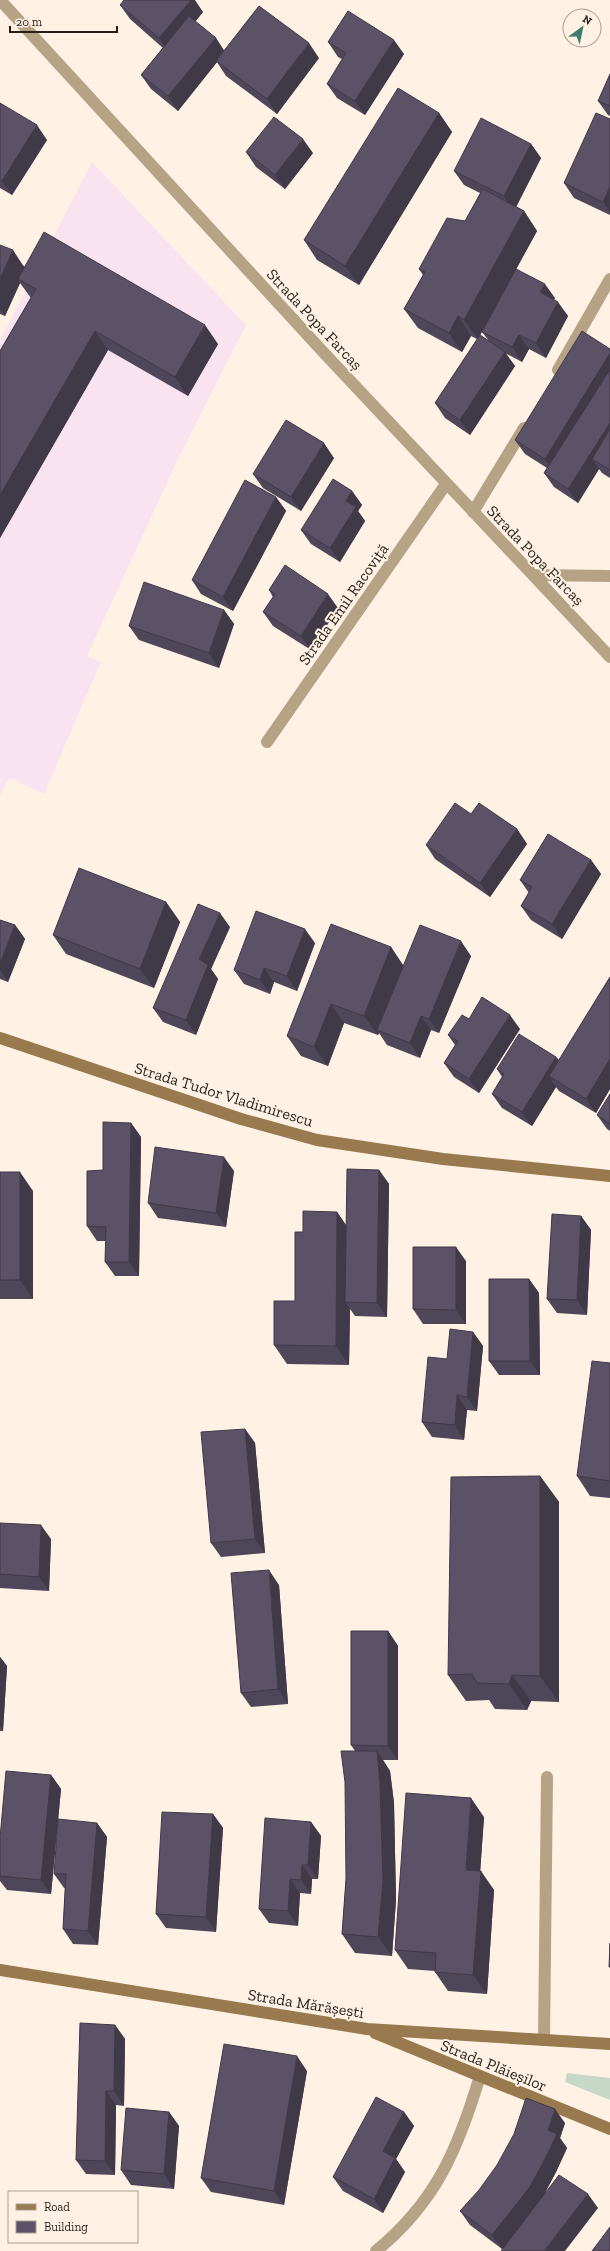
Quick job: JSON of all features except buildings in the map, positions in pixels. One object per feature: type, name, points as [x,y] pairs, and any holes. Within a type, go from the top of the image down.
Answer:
[{"type":"main road","name":"Strada Tudor Vladimirescu","points":[[0,1038],[241,1119],[317,1140],[443,1159],[610,1176]]},
{"type":"main road","name":"Strada Mărășești","points":[[0,1970],[367,2030],[610,2044]]},
{"type":"main road","name":"Strada Plăieșilor","points":[[367,2030],[610,2129]]},
{"type":"street","name":"Strada Popa Farcaș","points":[[0,0],[446,484],[610,656]]},
{"type":"street","points":[[553,379],[610,280]]},
{"type":"street","points":[[474,512],[530,419]]},
{"type":"street","name":"Strada Emil Racoviță","points":[[267,742],[446,484]]},
{"type":"street","points":[[534,575],[610,576]]},
{"type":"street","points":[[544,2040],[547,1777]]},
{"type":"street","points":[[376,2251],[400,2232],[430,2194],[452,2156],[480,2076]]},
{"type":"shaded area","points":[[92,162],[246,325],[179,457],[87,656],[101,662],[44,794],[9,778],[0,796],[0,340]]},
{"type":"green space","points":[[567,2073],[610,2078],[610,2100],[565,2082]]}]
